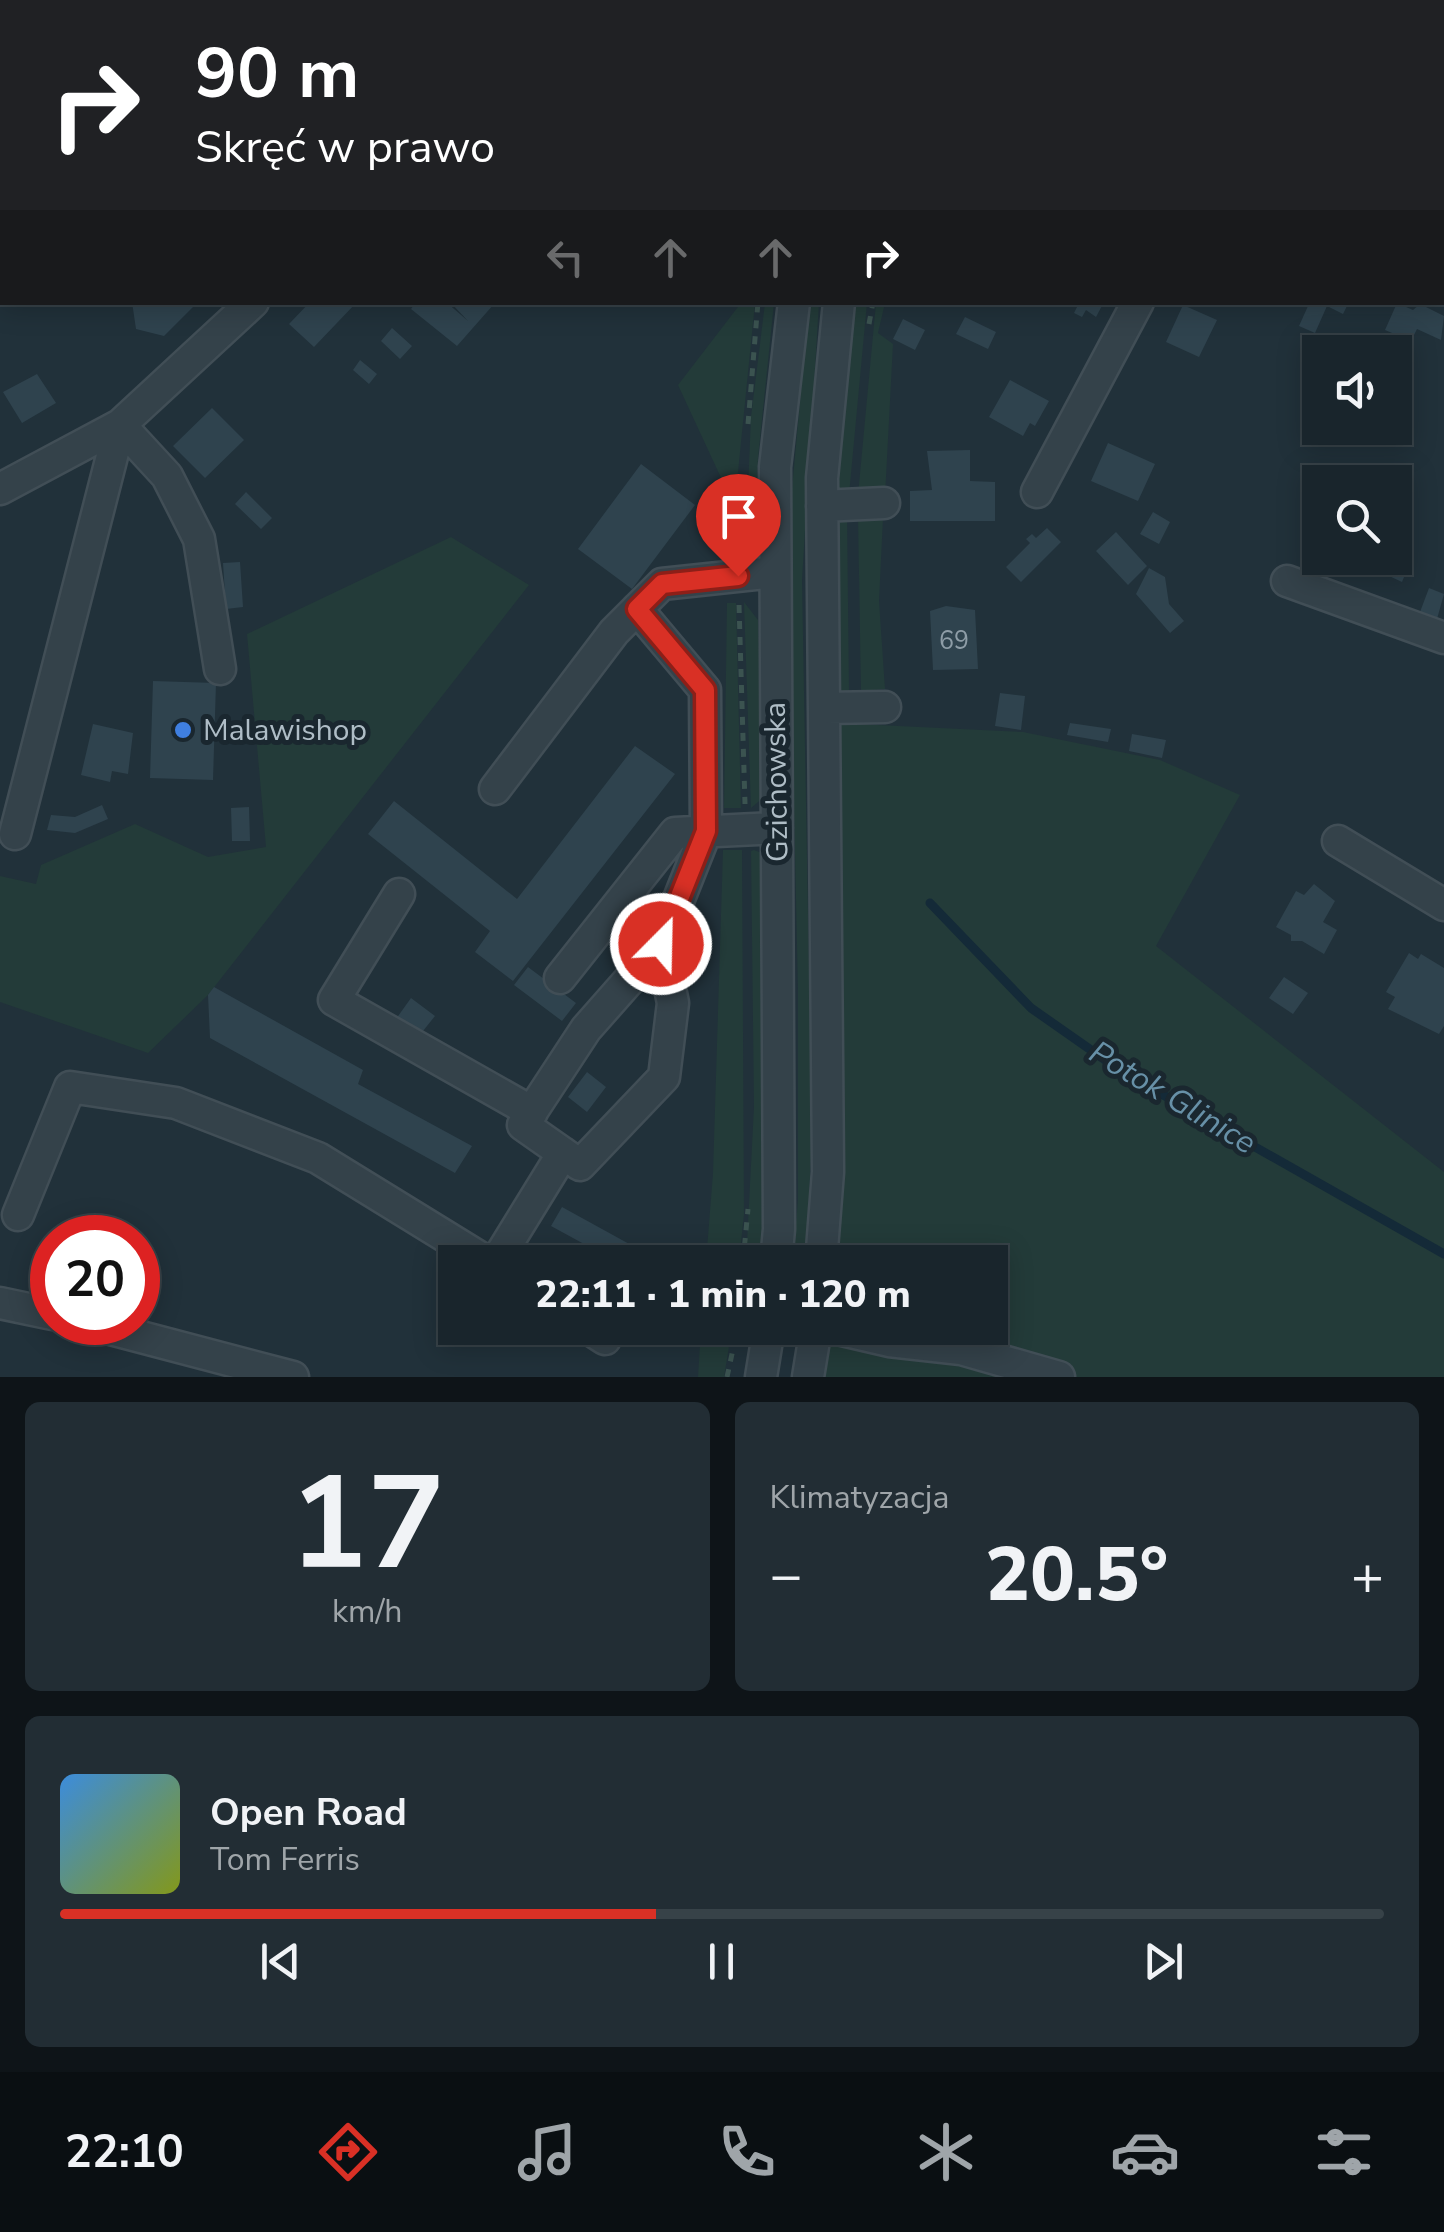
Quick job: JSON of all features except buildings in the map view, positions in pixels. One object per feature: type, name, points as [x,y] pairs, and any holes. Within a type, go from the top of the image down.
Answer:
[{"type":"street","points":[[0,488],[120,425],[250,305]]},
{"type":"street","name":"Gzichowska","points":[[776,1245],[775,467],[794,305]]},
{"type":"street","name":"Gzichowska","points":[[822,1245],[828,1172],[822,506],[839,305]]},
{"type":"street","points":[[1038,492],[1136,305]]},
{"type":"street","points":[[120,425],[166,476],[200,539],[220,669]]},
{"type":"street","points":[[15,834],[120,425]]},
{"type":"street","points":[[822,506],[884,503]]},
{"type":"street","points":[[496,789],[614,632],[662,584],[774,572]]},
{"type":"street","points":[[1287,581],[1444,638]]},
{"type":"street","points":[[637,609],[705,690],[706,831],[661,944],[586,1029],[523,1125],[580,1165],[664,1077],[674,1002],[661,944]]},
{"type":"street","points":[[824,708],[885,707]]},
{"type":"street","points":[[560,978],[675,832],[777,828]]},
{"type":"street","points":[[1338,841],[1444,906]]},
{"type":"street","points":[[399,894],[334,1000],[532,1112]]},
{"type":"street","points":[[18,1215],[70,1088],[176,1103],[318,1158],[459,1245]]},
{"type":"street","points":[[506,1245],[563,1153]]},
{"type":"street","points":[[0,1303],[30,1309]]},
{"type":"street","points":[[160,1342],[293,1377]]},
{"type":"street","points":[[761,1377],[766,1345]]},
{"type":"street","points":[[808,1377],[813,1345]]},
{"type":"street","points":[[925,1345],[961,1349],[1059,1377]]},
{"type":"path","points":[[727,1377],[734,1345]]},
{"type":"green space","points":[[739,305],[755,305],[736,492],[735,566],[726,569],[729,495],[678,385]]},
{"type":"green space","points":[[765,305],[774,305],[758,458],[754,554],[745,561],[751,417]]},
{"type":"green space","points":[[809,305],[819,305],[802,580],[812,1136],[807,1245],[794,1245],[798,990],[788,533]]},
{"type":"green space","points":[[855,305],[867,305],[849,495],[835,492]]},
{"type":"green space","points":[[876,305],[885,305],[878,333],[893,344],[885,496],[858,495]]},
{"type":"green space","points":[[847,512],[849,693],[839,694],[837,518]]},
{"type":"green space","points":[[858,516],[883,518],[879,601],[885,689],[861,691]]},
{"type":"green space","points":[[451,537],[529,585],[208,995],[148,1053],[0,1002],[0,876],[36,884],[41,865],[135,824],[208,857],[266,847],[247,634]]},
{"type":"green space","points":[[744,602],[758,620],[764,797],[751,808]]},
{"type":"green space","points":[[727,603],[736,603],[741,808],[724,808]]},
{"type":"green space","points":[[836,723],[1023,732],[1160,760],[1240,795],[1156,946],[1444,1172],[1444,1377],[824,1377],[829,1345],[1008,1345],[1008,1245],[839,1245],[845,1128]]},
{"type":"green space","points":[[723,850],[742,850],[744,1214],[741,1245],[707,1245]]},
{"type":"green space","points":[[751,851],[762,853],[769,1100],[764,1245],[747,1245],[754,1107]]},
{"type":"green space","points":[[700,1345],[729,1345],[724,1377],[698,1377]]},
{"type":"waterway","name":"Potok Glinice","points":[[930,903],[1031,1008],[1121,1071],[1444,1254]]},
{"type":"place","name":"Malawishop","points":[[183,730]]},
{"type":"route","points":[[661,944],[706,831],[705,690],[637,609],[662,584],[738,576]]}]
